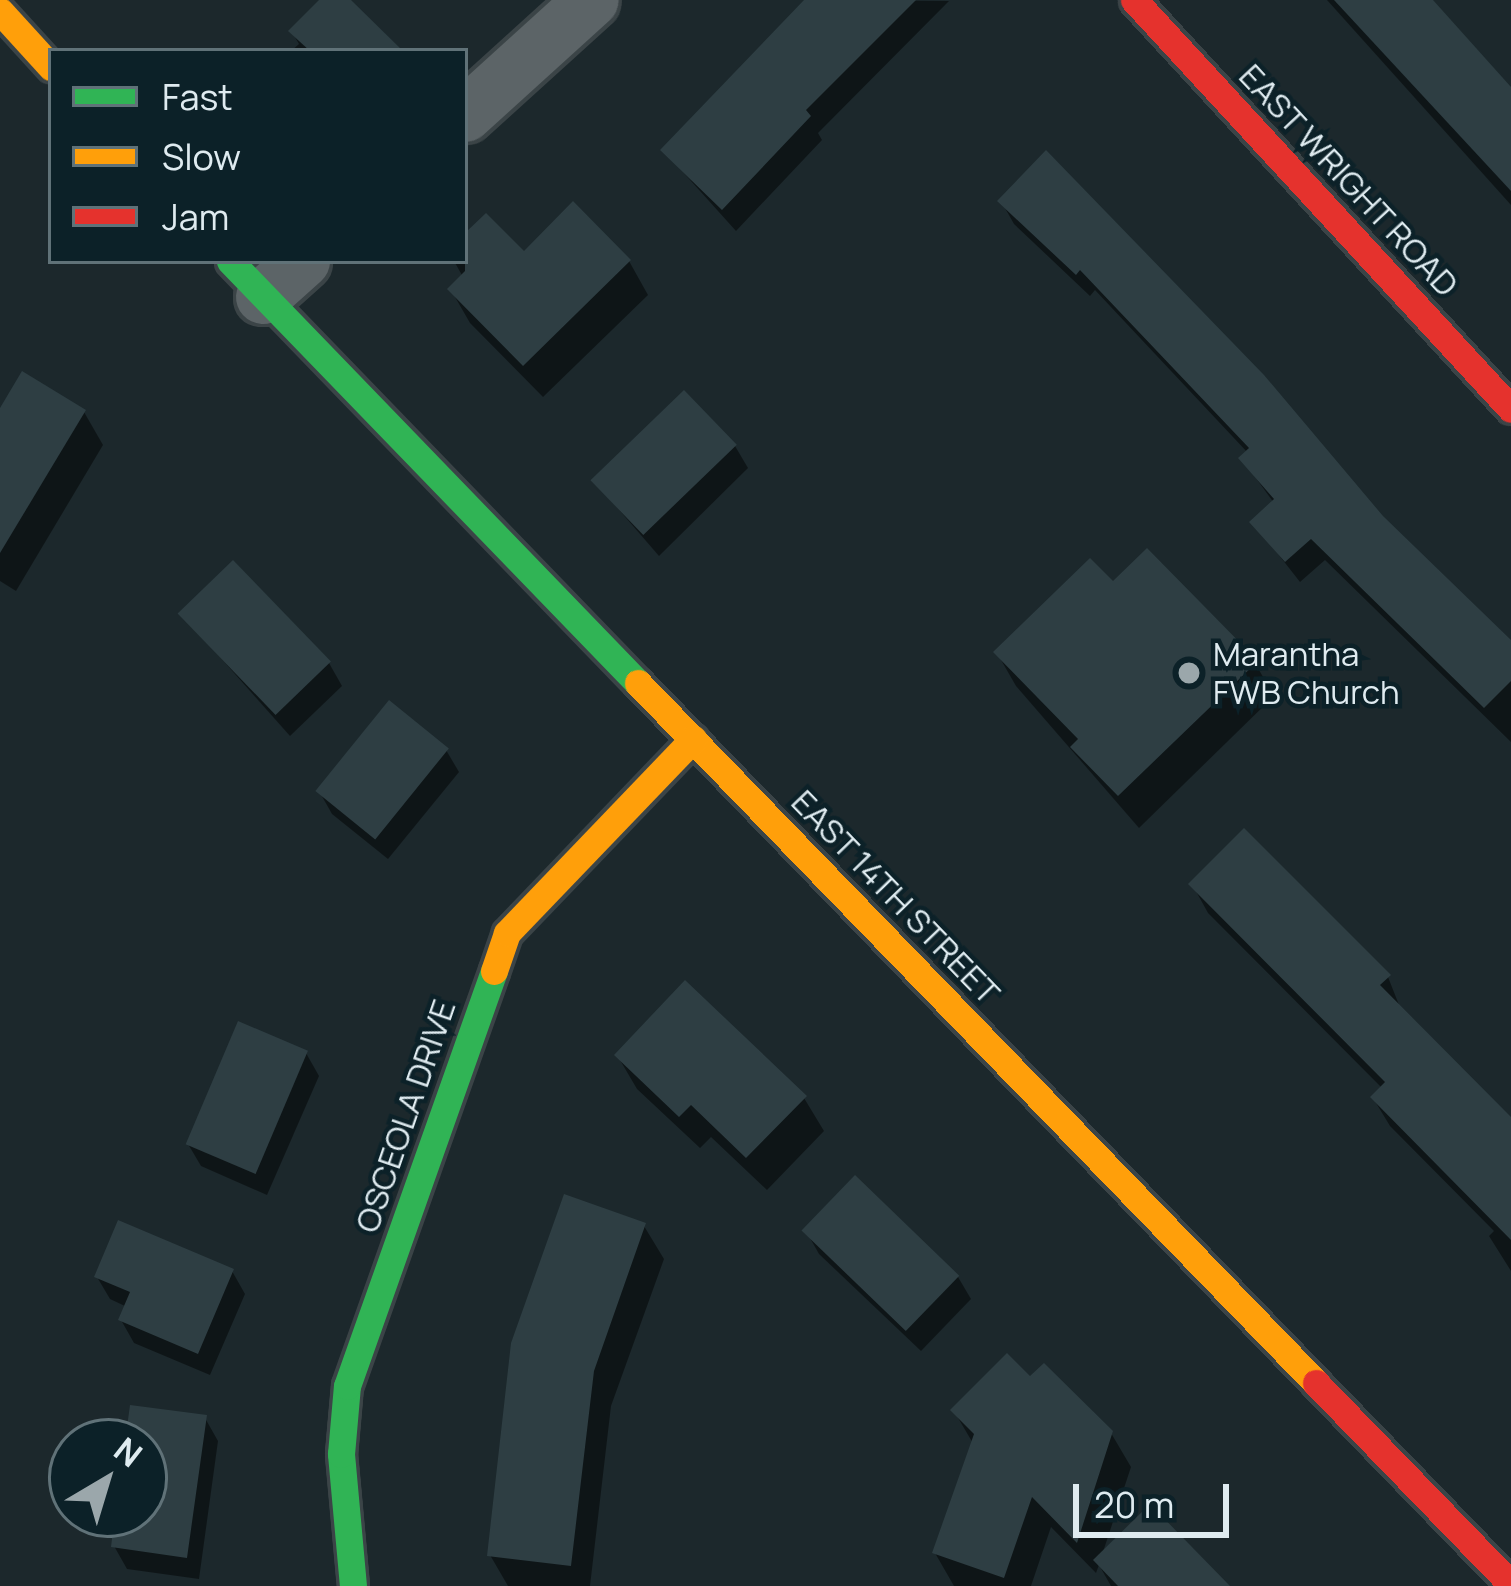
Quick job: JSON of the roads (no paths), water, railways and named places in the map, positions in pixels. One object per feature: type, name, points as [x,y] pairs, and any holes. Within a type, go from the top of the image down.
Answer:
[{"type":"street","points":[[468,112],[592,0]]},
{"type":"street","name":"EAST WRIGHT ROAD","points":[[1134,0],[1511,409]]},
{"type":"street","points":[[0,11],[48,64]]},
{"type":"street","points":[[246,279],[294,264]]},
{"type":"street","name":"EAST 14TH STREET","points":[[246,279],[1511,1584]]},
{"type":"street","name":"OSCEOLA DRIVE","points":[[353,1586],[340,1454],[347,1386],[507,933],[693,739]]},
{"type":"place","name":"Marantha FWB Church","points":[[1189,673]]}]
